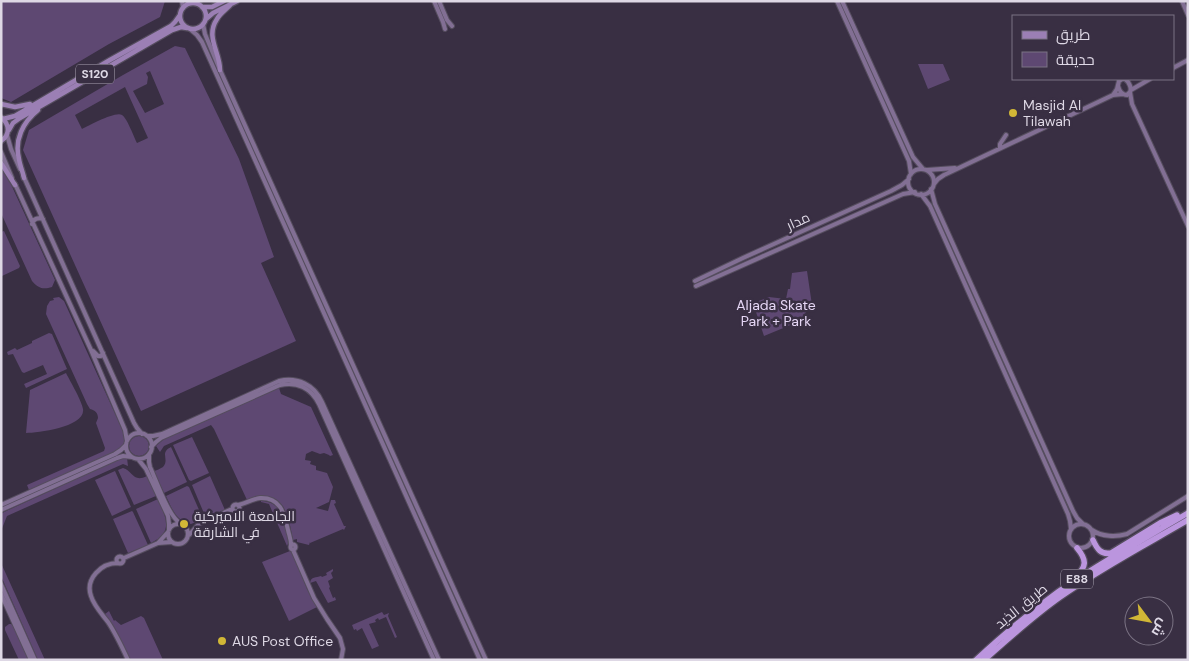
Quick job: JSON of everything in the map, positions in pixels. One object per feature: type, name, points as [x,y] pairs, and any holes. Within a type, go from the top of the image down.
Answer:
[{"type":"highway","points":[[1093,540],[1097,548],[1102,552],[1111,553],[1160,523],[1188,511]]},
{"type":"highway","name":"طريق الذيد","points":[[976,660],[1019,622],[1059,591],[1188,511]]},
{"type":"highway","name":"طريق الذيد","points":[[984,660],[1060,597],[1087,579],[1186,522]]},
{"type":"highway","points":[[1059,591],[1083,569],[1083,556],[1077,548]]},
{"type":"main road","points":[[202,7],[210,7],[224,1]]},
{"type":"main road","points":[[204,22],[205,13],[202,7],[194,2],[187,4],[183,8],[180,15],[182,22],[189,28],[196,28],[204,22],[213,13],[237,1]]},
{"type":"main road","points":[[220,70],[212,31],[218,17],[231,4]]},
{"type":"main road","name":"S120","points":[[8,133],[16,120],[171,26],[180,15]]},
{"type":"main road","name":"S120","points":[[2,118],[16,116],[53,97],[172,30],[189,28]]},
{"type":"main road","points":[[1,104],[11,107],[23,107],[53,97]]},
{"type":"main road","points":[[24,178],[18,155],[20,134],[32,116],[53,97]]},
{"type":"main road","points":[[1,141],[8,133],[6,122],[2,118]]},
{"type":"main road","points":[[1,163],[15,185]]},
{"type":"street","points":[[182,1],[183,8]]},
{"type":"street","points":[[434,1],[445,29]]},
{"type":"street","points":[[439,1],[447,20],[452,26]]},
{"type":"street","points":[[837,1],[909,161],[910,186],[915,192],[921,194],[927,193],[942,176],[1113,95],[1128,95],[1148,80]]},
{"type":"street","points":[[842,1],[913,157],[933,176],[934,184]]},
{"type":"street","points":[[1182,1],[1188,14]]},
{"type":"street","points":[[204,22],[206,36],[220,70],[486,660]]},
{"type":"street","points":[[189,28],[197,34],[202,42],[480,660]]},
{"type":"street","points":[[1174,67],[1188,60]]},
{"type":"street","points":[[1113,95],[1120,80]]},
{"type":"street","points":[[1128,82],[1142,83]]},
{"type":"street","points":[[1128,82],[1132,104]]},
{"type":"street","points":[[1118,86],[1132,104],[1188,226]]},
{"type":"street","points":[[8,133],[11,149],[135,425],[151,441],[152,447]]},
{"type":"street","points":[[1000,148],[1000,144],[1006,135]]},
{"type":"street","points":[[1,152],[32,224],[91,350],[125,430],[128,452],[132,457]]},
{"type":"street","points":[[910,176],[917,170],[952,169],[968,163]]},
{"type":"street","name":"مدار","points":[[910,176],[900,187],[743,258],[696,284],[902,194],[915,192]]},
{"type":"street","points":[[931,189],[934,204],[1077,518],[1083,524],[1102,535],[1116,536],[1127,534],[1188,496]]},
{"type":"street","points":[[921,194],[939,226],[1068,514],[1071,529],[1069,539],[1072,544],[1081,549],[1102,535]]},
{"type":"street","points":[[32,224],[36,218],[43,219]]},
{"type":"street","points":[[91,350],[98,356],[101,356],[102,353]]},
{"type":"street","points":[[1,505],[116,454],[134,434],[156,436],[278,381],[289,379],[300,381],[309,385],[320,397],[439,660]]},
{"type":"street","points":[[173,543],[168,538],[169,519],[148,468],[148,459],[152,447],[161,438],[275,387],[285,384],[296,384],[310,391],[316,399],[434,660]]},
{"type":"street","points":[[138,459],[149,454]]},
{"type":"street","points":[[1,510],[120,456],[132,457],[138,459],[148,468],[171,514],[188,531],[188,537]]},
{"type":"street","points":[[128,660],[112,629],[93,602],[90,592],[91,581],[94,575],[100,569],[116,561],[119,556],[124,558],[158,542],[174,526],[199,524],[232,509],[235,512],[243,504],[260,498],[276,503],[284,512],[302,573],[314,598],[343,645],[342,658],[337,660]]},
{"type":"street","points":[[367,511],[369,510],[374,517]]},
{"type":"street","points":[[158,542],[182,542],[199,524]]},
{"type":"street","points":[[1071,529],[1077,524],[1083,524]]},
{"type":"street","points":[[1092,530],[1093,540]]},
{"type":"street","points":[[2,586],[31,660]]},
{"type":"street","points":[[1,594],[35,660]]},
{"type":"green space","points":[[1,1],[165,1],[160,17],[109,44],[11,102],[1,98]]},
{"type":"green space","points":[[175,46],[185,48],[239,159],[274,257],[261,263],[296,341],[141,411],[23,150],[29,130]],"holes":[[[150,71],[164,104],[145,113],[133,91],[147,84],[148,77],[146,73]],[[125,87],[148,138],[137,143],[126,120],[119,114],[82,129],[75,115]]]},
{"type":"green space","points":[[918,64],[943,64],[950,80],[928,89]]},
{"type":"green space","points":[[1,167],[9,180],[55,280],[52,287],[41,288],[32,281],[1,213]]},
{"type":"green space","points":[[4,231],[20,266],[2,276],[1,232]]},
{"type":"green space","name":"Aljada Skate Park + Park","points":[[807,271],[812,305],[796,325],[793,324],[764,336],[753,303],[769,297],[786,299],[788,289],[790,289],[792,273]]},
{"type":"green space","points":[[59,297],[64,301],[124,430],[125,437],[122,447],[117,452],[29,490],[27,485],[104,451],[105,448],[96,423],[97,415],[87,404],[46,314],[50,301],[54,300],[53,298]]},
{"type":"green space","points":[[49,333],[52,334],[67,369],[26,388],[24,384],[47,374],[43,365],[24,373],[13,354],[8,355],[7,352],[15,348],[17,350]]},
{"type":"green space","points":[[66,373],[82,405],[82,415],[69,425],[60,428],[26,433],[30,390]]},
{"type":"green space","points":[[279,388],[281,394],[311,407],[333,455],[330,456],[312,451],[306,454],[305,460],[311,461],[310,464],[316,466],[316,470],[327,473],[333,487],[329,502],[316,508],[328,511],[331,500],[335,500],[336,503],[334,504],[344,526],[346,526],[344,530],[310,542],[309,545],[297,542],[297,539],[293,540],[287,516],[283,507],[275,499],[264,496],[247,500],[211,425],[164,446],[160,452],[156,446],[164,439]]},
{"type":"green space","points":[[139,436],[146,439],[149,446],[146,453],[139,456],[132,453],[129,446],[132,439]]},
{"type":"green space","points":[[192,437],[209,473],[191,481],[173,445]]},
{"type":"green space","points":[[171,447],[187,482],[164,493],[154,471],[163,467],[166,461],[165,454],[167,449]]},
{"type":"green space","points":[[122,458],[127,458],[128,466],[123,464],[7,516],[1,531],[1,514],[4,512]]},
{"type":"green space","points":[[123,468],[139,478],[147,476],[156,496],[134,505],[118,470]]},
{"type":"green space","points":[[115,471],[131,507],[112,516],[95,480]]},
{"type":"green space","points":[[210,476],[225,510],[206,518],[192,485]]},
{"type":"green space","points":[[187,486],[203,519],[191,524],[178,517],[166,496]]},
{"type":"green space","points":[[158,499],[164,512],[166,524],[163,534],[151,543],[136,509]]},
{"type":"green space","points":[[261,501],[269,502],[279,509],[286,528],[289,542],[287,546],[269,504]]},
{"type":"green space","points":[[132,511],[148,545],[128,553],[113,519]]},
{"type":"green space","points":[[290,551],[317,607],[289,621],[262,562]]},
{"type":"green space","points":[[1,563],[45,660],[38,660],[1,576]]},
{"type":"green space","points":[[333,569],[331,573],[333,578],[328,581],[333,598],[335,597],[336,600],[328,603],[316,581],[310,583],[313,578],[327,575],[326,573]]},
{"type":"green space","points":[[109,611],[114,621],[121,625],[141,616],[144,618],[163,660],[130,660],[105,614]]},
{"type":"green space","points":[[382,612],[384,615],[389,613],[388,616],[397,637],[395,638],[386,617],[379,620],[378,618],[375,620],[376,622],[369,624],[379,646],[372,649],[362,628],[357,631],[356,629],[354,630],[352,625]]},
{"type":"green space","points":[[9,624],[14,626],[29,660],[19,660],[5,630],[5,627]]},
{"type":"place","name":"Masjid Al Tilawah","points":[[1013,113]]},
{"type":"place","name":"الجامعة الاميركية في الشارقة","points":[[184,524]]},
{"type":"place","name":"AUS Post Office","points":[[222,641]]}]
